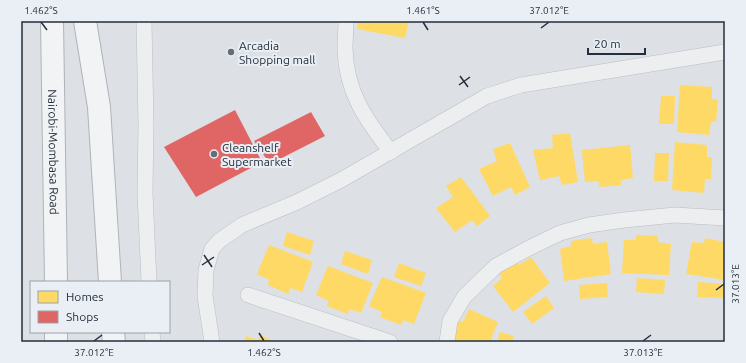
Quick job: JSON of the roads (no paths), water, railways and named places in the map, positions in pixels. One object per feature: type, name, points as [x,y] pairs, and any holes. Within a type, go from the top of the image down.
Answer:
[{"type":"highway","name":"Nairobi-Mombasa Road","points":[[52,21],[56,281]]},
{"type":"highway","points":[[85,21],[99,106],[110,281]]},
{"type":"street","points":[[144,21],[146,125],[145,193],[149,281]]},
{"type":"street","points":[[346,21],[345,50],[349,79],[353,93],[366,118],[391,152]]},
{"type":"street","points":[[212,342],[205,296],[206,270],[212,250],[218,241],[242,225],[297,202],[340,180],[488,96],[521,86],[725,52]]},
{"type":"street","points":[[446,342],[450,321],[464,297],[496,266],[560,233],[589,225],[674,215],[725,218]]},
{"type":"street","points":[[248,295],[390,342]]},
{"type":"place","name":"Arcadia Shopping mall","points":[[231,52]]},
{"type":"place","name":"Cleanshelf Supermarket","points":[[214,154]]}]
